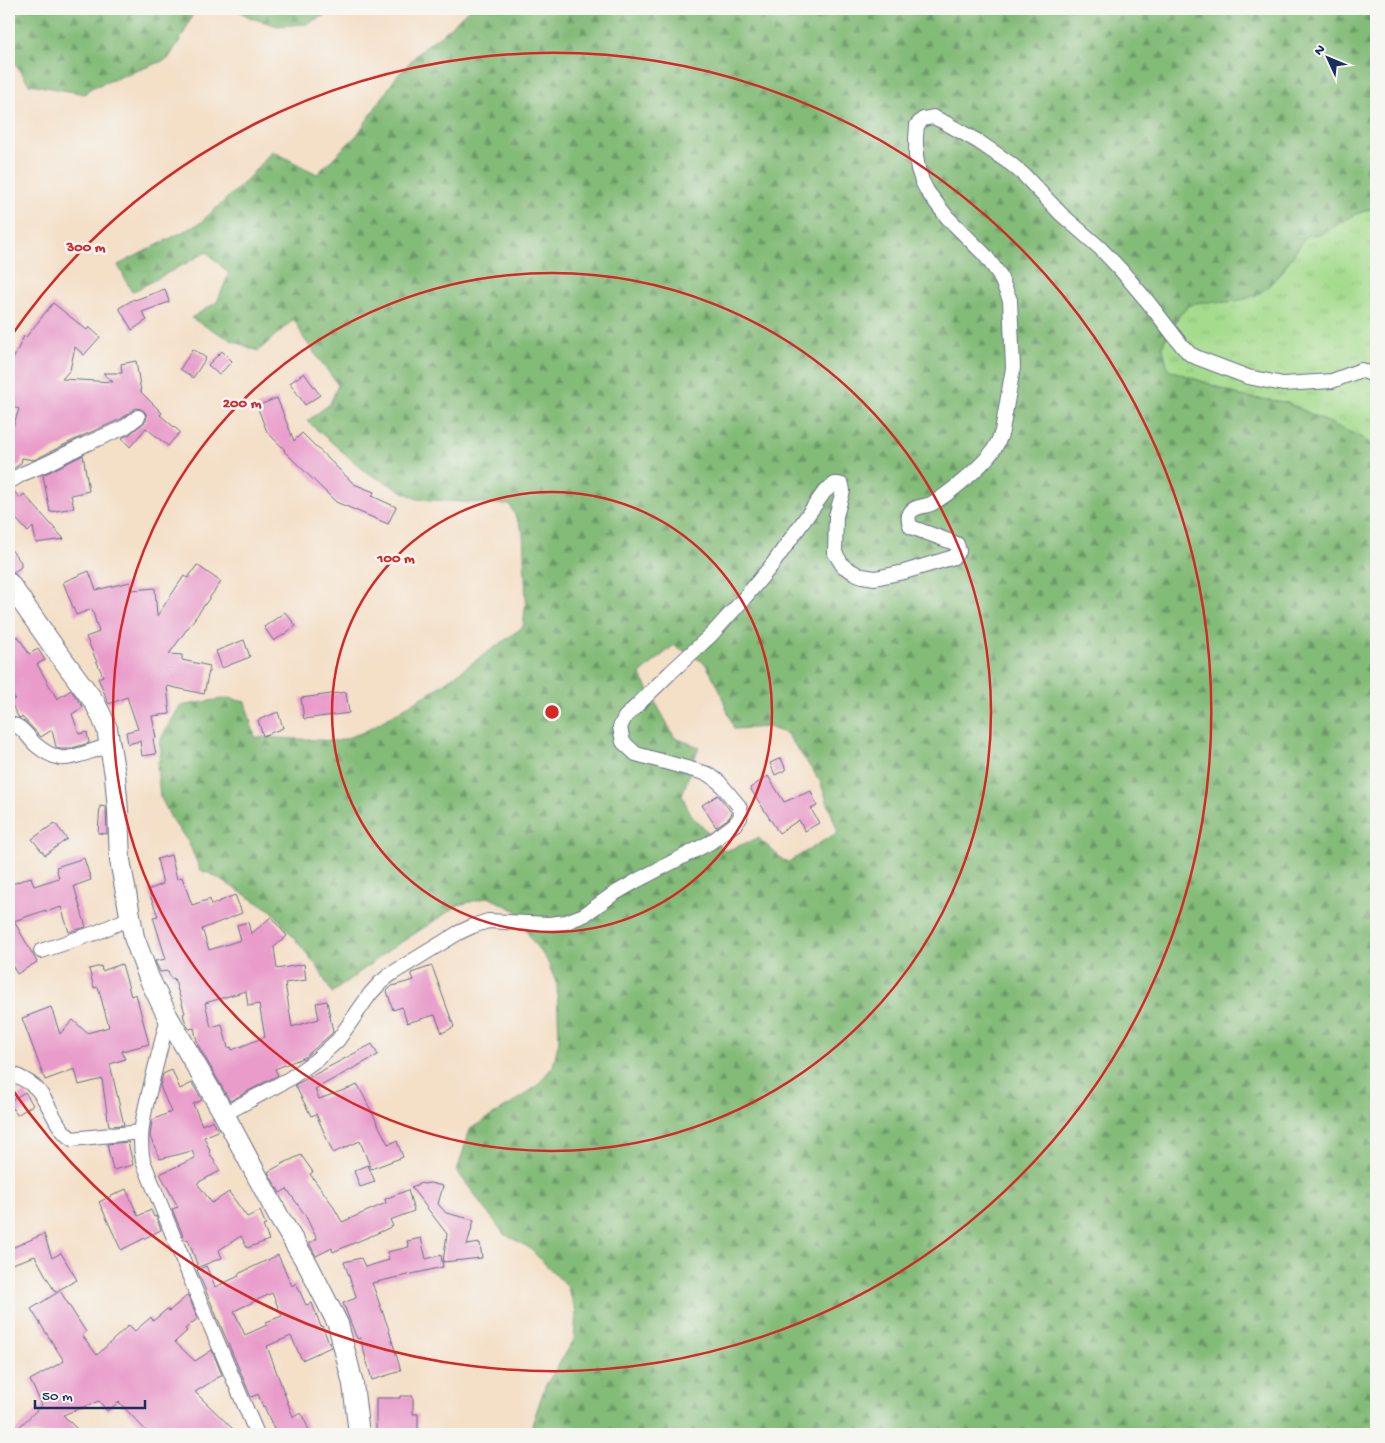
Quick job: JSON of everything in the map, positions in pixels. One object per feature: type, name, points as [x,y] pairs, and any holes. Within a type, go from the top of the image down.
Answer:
[{"type":"main road","points":[[9,583],[102,715],[107,729],[115,775],[120,860],[134,937],[149,978],[168,1017],[224,1114],[279,1217],[308,1265],[338,1324],[353,1384],[359,1434]]},
{"type":"street","points":[[224,1114],[289,1079],[316,1060],[338,1040],[370,994],[380,983],[391,974],[458,933],[488,921],[549,924],[566,922],[584,915],[612,895],[638,880],[711,842],[735,824],[740,818],[739,806],[719,782],[708,774],[636,754],[623,742],[620,727],[629,713],[712,634],[741,602],[772,565],[826,490],[838,484],[842,485],[843,490],[836,516],[835,552],[843,566],[855,573],[875,578],[904,572],[957,555],[959,551],[957,544],[911,527],[908,519],[910,511],[930,505],[960,482],[983,462],[999,440],[1012,368],[1010,300],[999,274],[985,255],[947,217],[927,191],[918,169],[916,155],[916,129],[920,120],[933,116],[979,142],[1017,169],[1062,214],[1100,248],[1148,302],[1190,354],[1248,377],[1283,384],[1332,381],[1361,370],[1376,376]]},
{"type":"street","points":[[9,482],[22,474],[124,427],[138,417]]},
{"type":"street","points":[[9,725],[14,724],[36,745],[61,758],[69,758],[110,745]]},
{"type":"street","points":[[41,951],[98,932],[130,918]]},
{"type":"street","points":[[168,1017],[141,1132],[143,1161],[196,1292],[257,1434]]},
{"type":"street","points":[[9,1072],[36,1088],[64,1132],[72,1139],[141,1132]]},
{"type":"green space","points":[[9,9],[195,9],[183,35],[168,59],[91,88],[85,94],[29,84],[9,54]]},
{"type":"green space","points":[[236,9],[337,9],[306,24],[278,26],[251,18]]},
{"type":"green space","points":[[469,9],[1376,9],[1376,207],[1356,214],[1320,234],[1307,235],[1274,281],[1258,294],[1234,301],[1202,302],[1191,305],[1176,320],[1162,345],[1168,369],[1244,397],[1285,402],[1364,439],[1376,450],[1376,1434],[529,1434],[545,1386],[574,1340],[576,1311],[567,1286],[528,1247],[504,1234],[457,1171],[470,1129],[537,1086],[553,1066],[559,1040],[557,985],[547,960],[531,939],[517,911],[488,897],[459,905],[389,950],[332,993],[317,966],[272,911],[211,874],[200,870],[189,843],[172,820],[160,796],[157,768],[161,752],[159,742],[180,706],[228,698],[245,702],[255,737],[338,741],[364,732],[433,691],[523,627],[526,600],[523,532],[510,505],[417,499],[366,472],[307,421],[330,404],[338,385],[305,340],[294,319],[258,351],[231,340],[191,318],[217,302],[229,274],[207,252],[132,292],[118,265],[200,223],[244,183],[272,151],[317,174],[357,135],[397,76],[423,48],[445,32]],"holes":[[[674,645],[705,663],[719,688],[734,729],[769,727],[787,734],[820,781],[838,832],[787,863],[758,838],[726,851],[690,814],[682,795],[699,747],[675,738],[640,674]]]},
{"type":"green space","points":[[1376,207],[1376,450],[1364,439],[1285,402],[1244,397],[1168,369],[1162,345],[1181,313],[1191,304],[1208,301],[1223,302],[1280,274],[1307,235],[1321,234],[1356,214]]},
{"type":"building","points":[[165,289],[169,302],[142,312],[147,320],[132,330],[119,308],[134,299]]},
{"type":"building","points":[[53,303],[87,330],[89,327],[100,337],[84,355],[75,347],[70,370],[62,379],[113,382],[103,373],[122,373],[121,364],[136,361],[141,392],[162,413],[160,415],[180,432],[168,446],[146,428],[130,447],[122,438],[146,421],[147,416],[145,412],[136,408],[121,419],[34,460],[22,458],[21,463],[9,472],[9,438],[19,409],[9,406],[9,368],[24,336],[26,337]]},
{"type":"building","points":[[193,349],[206,358],[193,378],[180,369]]},
{"type":"building","points":[[222,351],[232,361],[219,375],[208,365]]},
{"type":"building","points":[[304,373],[320,395],[305,405],[290,383]]},
{"type":"building","points":[[277,398],[294,441],[302,433],[354,484],[374,492],[372,496],[396,507],[388,524],[336,502],[267,432],[257,406]]},
{"type":"building","points":[[83,455],[89,491],[71,495],[74,508],[50,512],[43,475]]},
{"type":"building","points":[[13,490],[20,498],[24,494],[64,539],[36,543],[33,527],[28,532],[9,511],[9,491]]},
{"type":"building","points":[[9,547],[21,562],[21,567],[14,572],[9,571]]},
{"type":"building","points":[[197,565],[221,582],[169,654],[182,655],[182,660],[210,666],[204,694],[167,686],[170,714],[152,716],[156,738],[153,739],[156,754],[142,756],[140,741],[128,744],[126,732],[138,729],[127,697],[109,704],[98,678],[103,676],[86,637],[99,632],[92,609],[76,615],[63,582],[89,571],[96,590],[130,582],[131,590],[155,588],[157,616],[184,576],[188,578]]},
{"type":"building","points":[[285,612],[296,626],[274,641],[264,627]]},
{"type":"building","points":[[18,636],[29,654],[38,649],[45,660],[37,664],[57,699],[71,690],[83,707],[72,714],[79,734],[87,732],[89,743],[69,749],[60,749],[56,747],[52,730],[41,737],[22,717],[19,718],[10,702],[15,699],[9,687],[9,641]]},
{"type":"building","points":[[244,640],[250,657],[222,668],[216,651]]},
{"type":"building","points":[[346,692],[349,713],[304,719],[301,698]]},
{"type":"building","points":[[278,712],[283,728],[263,736],[258,720]]},
{"type":"building","points":[[781,758],[786,770],[775,775],[770,763]]},
{"type":"building","points":[[768,776],[784,802],[811,791],[817,806],[811,809],[819,823],[805,831],[799,820],[779,833],[750,788]]},
{"type":"building","points":[[718,795],[732,813],[729,818],[716,827],[702,805]]},
{"type":"building","points":[[100,806],[106,807],[107,834],[98,833]]},
{"type":"building","points":[[55,823],[67,839],[45,855],[32,839]]},
{"type":"building","points":[[171,855],[177,879],[182,877],[192,905],[210,899],[211,905],[235,895],[242,913],[202,929],[209,950],[241,940],[237,925],[248,922],[251,934],[271,917],[287,936],[274,947],[277,969],[304,964],[306,980],[285,983],[292,1027],[319,1019],[316,1003],[327,1001],[333,1032],[305,1057],[275,1069],[278,1075],[230,1101],[198,1045],[194,1028],[189,1029],[186,1024],[183,1014],[185,1013],[174,978],[171,979],[168,971],[160,972],[155,961],[166,959],[153,917],[158,916],[148,890],[163,884],[157,859]],"holes":[[[246,991],[248,1006],[259,1004],[265,1037],[232,1050],[231,1047],[228,1048],[222,1024],[211,1027],[205,1003]]]},
{"type":"building","points":[[84,858],[91,880],[74,886],[86,927],[69,932],[61,907],[14,921],[37,962],[17,974],[9,960],[9,885],[31,877],[34,886],[59,878],[56,867]]},
{"type":"building","points":[[122,964],[131,996],[136,994],[149,1044],[122,1051],[125,1059],[110,1064],[124,1125],[109,1126],[102,1079],[79,1085],[75,1069],[45,1080],[22,1018],[51,1007],[60,1034],[73,1020],[87,1033],[109,1027],[98,987],[94,988],[89,969],[101,966],[102,971]]},
{"type":"building","points":[[432,966],[454,1027],[442,1033],[435,1015],[407,1023],[402,1007],[393,1010],[387,991],[392,986],[414,980],[411,973]]},
{"type":"building","points":[[372,1044],[378,1055],[315,1089],[319,1099],[358,1085],[388,1144],[397,1141],[403,1157],[371,1169],[360,1141],[333,1153],[316,1114],[311,1116],[295,1085]]},
{"type":"building","points":[[172,1070],[180,1089],[192,1083],[202,1100],[193,1104],[202,1125],[213,1120],[218,1131],[204,1137],[209,1152],[220,1171],[197,1183],[212,1203],[229,1192],[247,1217],[260,1211],[266,1225],[263,1226],[269,1240],[247,1248],[241,1236],[219,1250],[222,1258],[198,1267],[188,1239],[185,1240],[172,1209],[178,1207],[160,1174],[195,1158],[192,1151],[160,1159],[150,1137],[152,1120],[171,1112],[160,1086],[163,1074]]},
{"type":"building","points":[[25,1092],[33,1105],[17,1115],[9,1102]]},
{"type":"building","points":[[128,1142],[133,1165],[113,1170],[107,1144]]},
{"type":"building","points":[[301,1155],[313,1172],[310,1174],[332,1204],[342,1222],[386,1203],[385,1199],[408,1190],[414,1211],[390,1220],[393,1226],[380,1232],[333,1252],[332,1248],[316,1256],[309,1243],[317,1239],[305,1215],[287,1189],[280,1193],[268,1172]]},
{"type":"building","points":[[368,1165],[375,1182],[360,1187],[354,1171]]},
{"type":"building","points":[[422,1183],[443,1186],[438,1204],[446,1213],[474,1220],[467,1245],[480,1243],[482,1258],[443,1262],[447,1234],[411,1187]]},
{"type":"building","points":[[126,1189],[138,1216],[151,1210],[154,1217],[156,1216],[161,1230],[121,1250],[99,1202]]},
{"type":"building","points":[[44,1234],[52,1258],[61,1253],[77,1280],[55,1292],[35,1256],[12,1264],[9,1257],[9,1249]]},
{"type":"building","points":[[421,1238],[426,1259],[441,1255],[443,1267],[372,1283],[401,1371],[372,1380],[360,1338],[357,1339],[343,1303],[356,1298],[344,1262],[361,1258],[365,1267],[389,1260],[387,1252],[409,1247],[407,1241]]},
{"type":"building","points":[[278,1255],[292,1286],[296,1283],[306,1305],[312,1303],[331,1347],[302,1360],[291,1336],[267,1346],[293,1417],[301,1413],[311,1434],[276,1434],[258,1394],[251,1397],[197,1270],[206,1266],[215,1287],[239,1276],[238,1274]],"holes":[[[272,1293],[282,1316],[266,1322],[267,1325],[245,1335],[234,1311]]]},
{"type":"building","points":[[60,1291],[86,1332],[82,1335],[97,1355],[129,1325],[135,1331],[151,1317],[153,1321],[167,1309],[169,1311],[188,1295],[198,1318],[185,1329],[187,1331],[175,1342],[195,1361],[212,1350],[222,1375],[195,1392],[238,1434],[149,1434],[119,1402],[107,1411],[99,1401],[63,1415],[82,1434],[12,1434],[42,1405],[30,1380],[64,1361],[31,1309]]},
{"type":"building","points":[[400,1396],[413,1396],[413,1414],[418,1414],[418,1434],[376,1433],[376,1398],[400,1398]]}]
